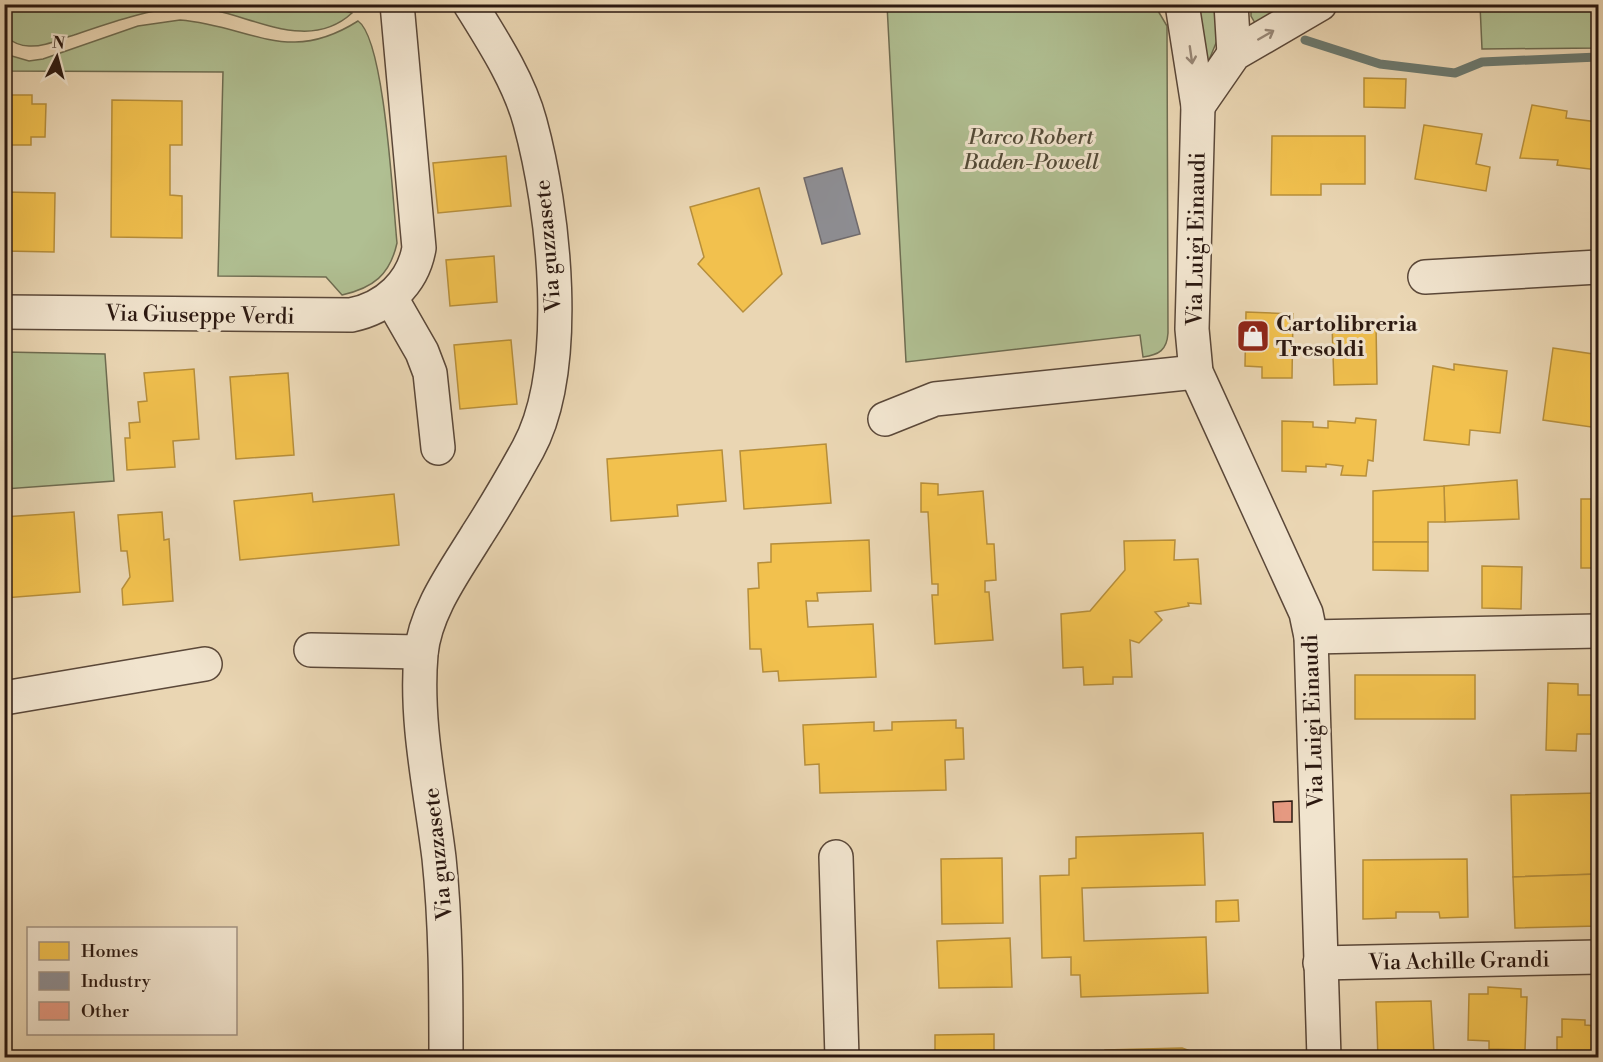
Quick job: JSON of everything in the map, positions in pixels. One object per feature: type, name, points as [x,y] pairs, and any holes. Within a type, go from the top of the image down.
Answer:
[{"type":"street","name":"Via Giuseppe Verdi","points":[[4,312],[351,315],[372,309],[391,298],[417,262],[420,248],[397,4]]},
{"type":"street","name":"Via guzzasete","points":[[446,1058],[446,945],[423,727],[421,652],[431,616],[448,582],[529,447],[541,418],[547,392],[554,330],[554,276],[546,198],[530,120],[499,50],[470,4]]},
{"type":"street","name":"Via Luigi Einaudi","points":[[1182,4],[1198,106],[1192,329],[1196,372],[1306,613],[1311,637],[1324,1058]]},
{"type":"street","points":[[1231,4],[1234,54]]},
{"type":"street","points":[[1198,106],[1234,54],[1320,4]]},
{"type":"street","points":[[1425,277],[1599,267]]},
{"type":"street","points":[[391,298],[422,352],[430,373],[438,448]]},
{"type":"street","points":[[885,419],[935,399],[1196,372]]},
{"type":"street","points":[[1311,637],[1599,631]]},
{"type":"street","points":[[311,650],[421,652]]},
{"type":"street","points":[[4,698],[206,664]]},
{"type":"street","points":[[836,857],[842,1058]]},
{"type":"street","name":"Via Achille Grandi","points":[[1320,963],[1599,957]]},
{"type":"green space","name":"Parco Robert Baden-Powell","points":[[1154,4],[1167,26],[1168,333],[1164,348],[1154,355],[1143,357],[1140,335],[906,362],[887,5]]},
{"type":"green space","points":[[5,5],[324,5],[352,13],[333,26],[313,31],[270,26],[227,13],[185,7],[129,17],[40,45],[22,45],[5,36]]},
{"type":"green space","points":[[1197,5],[1219,5],[1221,31],[1202,77]]},
{"type":"green space","points":[[1251,5],[1286,5],[1255,23],[1251,16]]},
{"type":"green space","points":[[1480,5],[1598,5],[1598,48],[1482,49]]},
{"type":"green space","points":[[180,20],[269,40],[289,42],[310,41],[333,34],[358,21],[367,34],[375,58],[381,89],[397,243],[385,272],[371,284],[342,295],[326,277],[218,276],[223,72],[5,71],[5,54],[29,61],[43,59],[138,26]]},
{"type":"green space","points":[[5,352],[105,354],[114,481],[5,489]]},
{"type":"building: Homes","points":[[1364,78],[1406,79],[1405,108],[1364,107]]},
{"type":"building: Homes","points":[[4,95],[32,95],[32,104],[46,104],[45,137],[31,137],[31,145],[4,145]]},
{"type":"building: Homes","points":[[112,100],[182,101],[182,145],[170,145],[170,195],[182,196],[182,238],[111,237]]},
{"type":"building: Homes","points":[[1532,105],[1567,111],[1566,118],[1598,122],[1598,170],[1557,165],[1558,160],[1520,158]]},
{"type":"building: Homes","points":[[1424,125],[1482,134],[1476,164],[1490,167],[1486,191],[1415,179]]},
{"type":"building: Homes","points":[[1272,136],[1365,136],[1365,184],[1321,184],[1321,195],[1271,195]]},
{"type":"building: Homes","points":[[506,156],[511,206],[438,213],[433,163]]},
{"type":"building: Homes","points":[[759,188],[782,274],[743,312],[698,264],[704,257],[690,207]]},
{"type":"building: Homes","points":[[4,192],[55,193],[54,252],[4,251]]},
{"type":"building: Homes","points":[[494,256],[497,302],[450,306],[446,260]]},
{"type":"building: Homes","points":[[1246,312],[1293,314],[1292,378],[1262,378],[1262,367],[1245,366]]},
{"type":"building: Homes","points":[[1376,323],[1377,384],[1334,385],[1332,324]]},
{"type":"building: Homes","points":[[511,340],[517,404],[460,409],[454,345]]},
{"type":"building: Homes","points":[[1553,348],[1593,354],[1592,361],[1598,362],[1598,428],[1543,420]]},
{"type":"building: Homes","points":[[1454,364],[1507,371],[1500,433],[1470,430],[1469,445],[1424,440],[1433,366],[1454,370]]},
{"type":"building: Homes","points":[[194,369],[199,439],[173,441],[175,467],[127,470],[125,438],[130,438],[129,423],[140,422],[138,402],[147,401],[144,373]]},
{"type":"building: Homes","points":[[288,373],[294,455],[236,459],[230,377]]},
{"type":"building: Homes","points":[[1356,418],[1376,420],[1373,461],[1368,460],[1366,476],[1341,475],[1343,466],[1326,464],[1326,467],[1306,466],[1306,472],[1282,471],[1282,421],[1313,422],[1313,427],[1328,428],[1328,421],[1355,423]]},
{"type":"building: Homes","points":[[826,444],[831,503],[744,509],[740,451]]},
{"type":"building: Homes","points":[[722,450],[726,501],[677,505],[678,516],[611,521],[607,459]]},
{"type":"building: Homes","points":[[1517,480],[1519,519],[1445,522],[1444,486]]},
{"type":"building: Homes","points":[[921,483],[938,484],[938,495],[983,491],[987,544],[994,544],[996,580],[985,581],[985,592],[989,592],[993,640],[935,644],[932,595],[938,595],[938,584],[932,584],[928,512],[921,512]]},
{"type":"building: Homes","points":[[1444,486],[1445,522],[1428,522],[1428,542],[1373,542],[1373,491]]},
{"type":"building: Homes","points":[[312,493],[313,502],[394,494],[399,545],[240,560],[234,501]]},
{"type":"building: Homes","points":[[1581,499],[1598,499],[1598,568],[1581,568]]},
{"type":"building: Homes","points":[[74,512],[80,592],[4,598],[4,517]]},
{"type":"building: Homes","points":[[162,512],[164,540],[169,539],[173,601],[123,605],[122,589],[130,577],[127,551],[121,551],[118,515]]},
{"type":"building: Homes","points":[[869,540],[871,591],[817,593],[818,601],[806,601],[808,627],[873,624],[876,677],[779,681],[778,671],[763,672],[761,649],[750,649],[748,589],[759,588],[758,563],[771,562],[771,544]]},
{"type":"building: Homes","points":[[1175,540],[1174,560],[1198,559],[1201,604],[1188,603],[1189,606],[1155,612],[1162,620],[1139,643],[1130,640],[1132,677],[1113,677],[1113,684],[1084,685],[1083,667],[1063,668],[1061,614],[1090,611],[1125,570],[1124,541]]},
{"type":"building: Homes","points":[[1373,542],[1428,542],[1428,571],[1373,570]]},
{"type":"building: Homes","points":[[1482,566],[1522,567],[1521,609],[1482,608]]},
{"type":"building: Homes","points":[[1355,675],[1475,675],[1475,719],[1355,719]]},
{"type":"building: Homes","points":[[1548,683],[1578,684],[1578,695],[1598,695],[1598,734],[1577,734],[1576,751],[1546,750]]},
{"type":"building: Homes","points":[[956,720],[956,728],[963,728],[964,759],[945,760],[946,790],[820,793],[819,764],[805,765],[803,725],[874,722],[874,731],[892,730],[892,722]]},
{"type":"building: Homes","points":[[1598,793],[1598,874],[1513,877],[1511,795]]},
{"type":"building: Homes","points":[[1203,833],[1205,885],[1082,888],[1084,941],[1206,937],[1208,993],[1081,997],[1080,975],[1071,975],[1071,957],[1042,958],[1040,876],[1069,875],[1069,859],[1076,858],[1076,837]]},
{"type":"building: Homes","points":[[1002,858],[1003,923],[942,924],[941,859]]},
{"type":"building: Homes","points":[[1467,859],[1468,917],[1440,918],[1439,912],[1396,912],[1396,918],[1363,919],[1363,860]]},
{"type":"building: Homes","points":[[1598,874],[1598,926],[1515,928],[1513,877]]},
{"type":"building: Homes","points":[[1238,900],[1239,921],[1216,922],[1216,901]]},
{"type":"building: Homes","points":[[1010,938],[1012,987],[939,988],[937,941]]},
{"type":"building: Homes","points":[[1488,987],[1521,989],[1521,997],[1527,997],[1525,1050],[1489,1049],[1489,1041],[1468,1040],[1469,994],[1488,994]]},
{"type":"building: Homes","points":[[1431,1001],[1434,1054],[1413,1058],[1378,1058],[1376,1002]]},
{"type":"building: Homes","points":[[1562,1019],[1585,1020],[1585,1025],[1598,1026],[1598,1058],[1557,1058],[1557,1037],[1562,1037]]},
{"type":"building: Homes","points":[[994,1034],[994,1058],[935,1058],[935,1035]]},
{"type":"building: Homes","points":[[1182,1048],[1193,1052],[1191,1058],[1105,1058],[1105,1050]]},
{"type":"building: Homes","points":[[1434,1050],[1449,1050],[1449,1058],[1413,1058],[1434,1054]]},
{"type":"building: Industry","points":[[842,168],[860,234],[822,244],[804,178]]},
{"type":"building: Other","points":[[1292,801],[1292,822],[1274,822],[1273,802]]},
{"type":"waterway","points":[[1305,40],[1380,64],[1455,73],[1482,62],[1598,57]]},
{"type":"place","name":"Cartolibreria Tresoldi","points":[[1253,336]]}]
